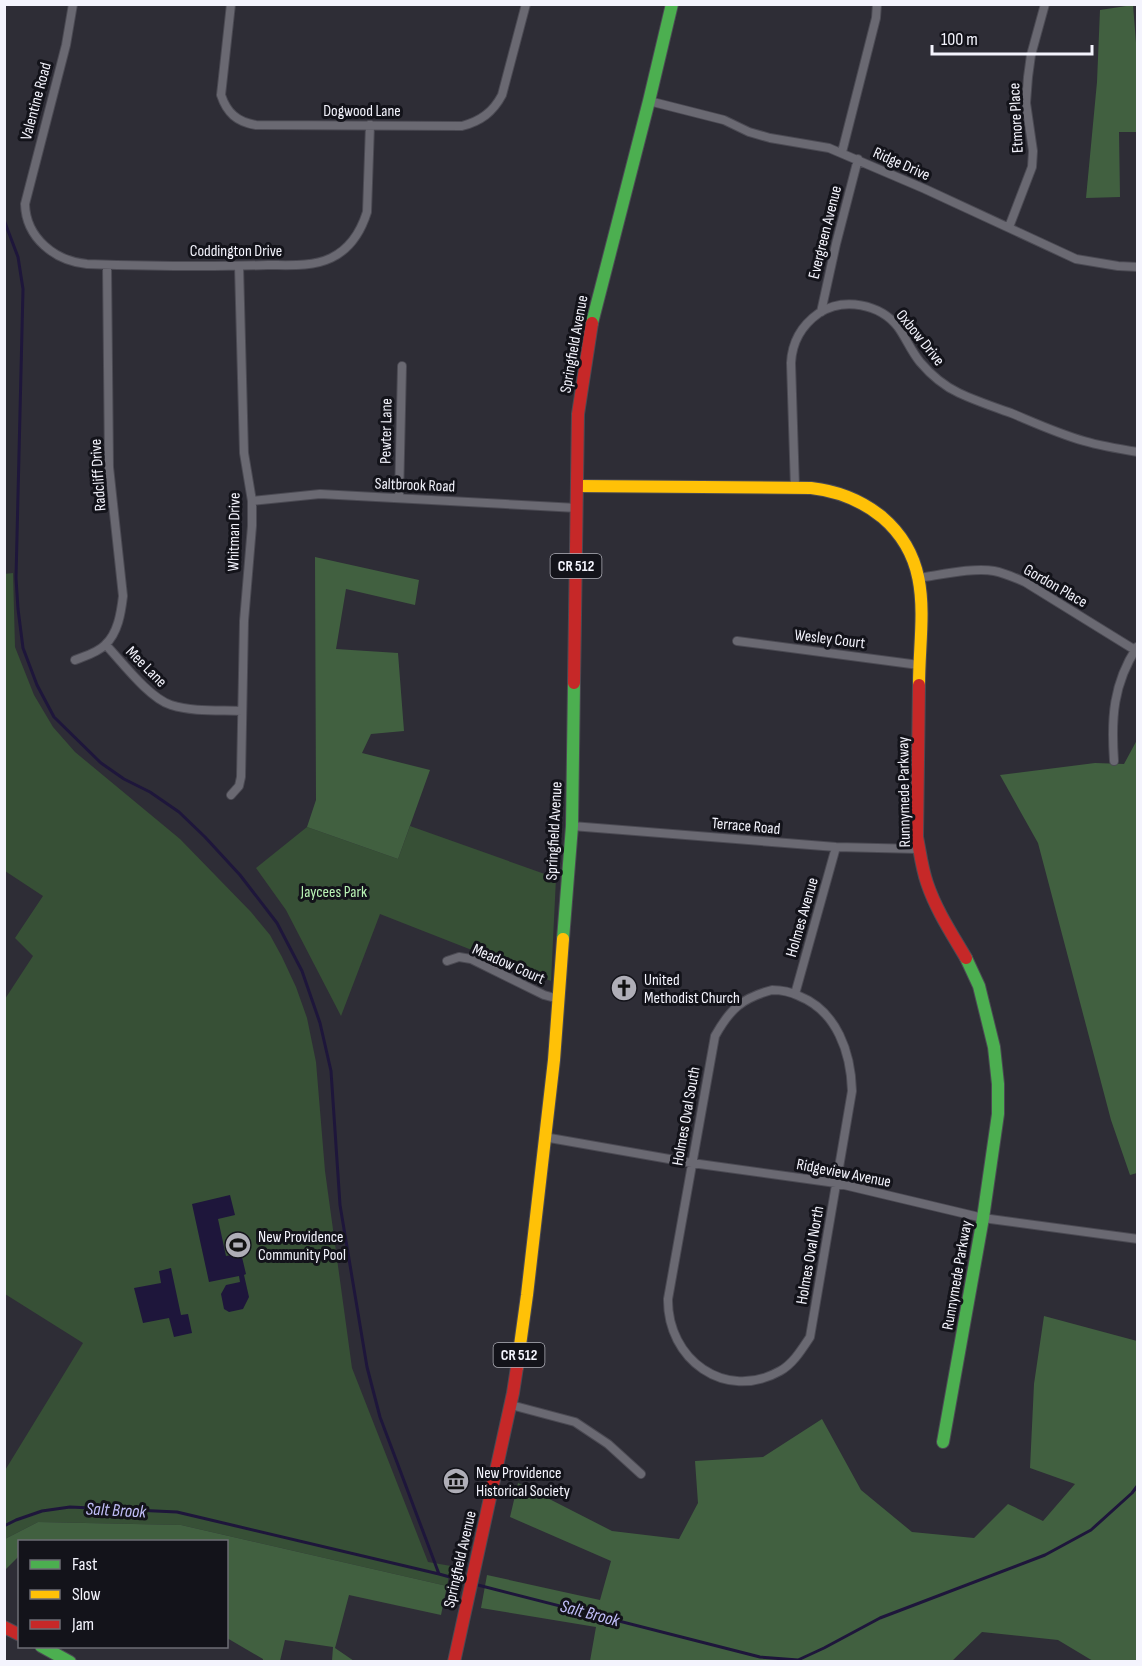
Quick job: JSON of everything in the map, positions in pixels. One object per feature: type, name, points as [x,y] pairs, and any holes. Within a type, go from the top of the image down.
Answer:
[{"type":"main road","name":"Springfield Avenue","points":[[454,1662],[511,1406],[527,1295],[554,1060],[572,826],[578,414],[581,386],[589,336],[603,276],[672,4]]},
{"type":"main road","name":"Runnymede Parkway","points":[[577,486],[817,488],[838,492],[866,505],[886,522],[900,537],[917,567],[921,644],[917,837],[927,883],[979,986],[994,1047],[998,1084],[998,1114],[983,1218],[943,1442]]},
{"type":"main road","points":[[4,1627],[18,1634]]},
{"type":"main road","points":[[43,1648],[69,1662]]},
{"type":"street","name":"Valentine Road","points":[[25,204],[66,45],[74,4]]},
{"type":"street","name":"Dogwood Lane","points":[[231,4],[221,95],[230,114],[239,120],[256,125],[462,126],[482,119],[497,104],[502,95],[526,4]]},
{"type":"street","points":[[842,152],[876,18],[877,4]]},
{"type":"street","name":"Etmore Place","points":[[1009,227],[1032,167],[1033,152],[1026,103],[1028,77],[1031,55],[1045,4]]},
{"type":"street","name":"Ridge Drive","points":[[649,101],[723,120],[748,132],[770,138],[829,147],[1076,259],[1137,267]]},
{"type":"street","name":"Coddington Drive","points":[[25,204],[25,213],[32,230],[44,246],[69,261],[107,265],[314,264],[331,258],[347,247],[359,232],[367,212],[370,125]]},
{"type":"street","name":"Evergreen Avenue","points":[[821,312],[858,159]]},
{"type":"street","name":"Radcliff Drive","points":[[106,645],[117,624],[123,596],[109,467],[107,265]]},
{"type":"street","name":"Whitman Drive","points":[[231,795],[239,786],[241,777],[244,621],[252,526],[252,501],[244,453],[239,266]]},
{"type":"street","name":"Oxbow Drive","points":[[795,488],[791,357],[799,333],[807,323],[821,312],[839,305],[865,306],[887,317],[896,325],[915,355],[928,370],[959,393],[1084,441],[1137,452]]},
{"type":"street","name":"Pewter Lane","points":[[399,498],[402,366]]},
{"type":"street","name":"Saltbrook Road","points":[[252,501],[320,494],[577,507]]},
{"type":"street","name":"Gordon Place","points":[[919,578],[978,570],[992,570],[1007,574],[1025,582],[1136,648]]},
{"type":"street","name":"Wesley Court","points":[[737,641],[919,665]]},
{"type":"street","points":[[75,660],[96,652],[106,645]]},
{"type":"street","name":"Mee Lane","points":[[106,645],[147,689],[170,705],[187,709],[242,711]]},
{"type":"street","points":[[1114,761],[1112,731],[1115,701],[1126,668],[1136,648]]},
{"type":"street","name":"Terrace Road","points":[[572,826],[836,848],[919,849]]},
{"type":"street","name":"Holmes Avenue","points":[[795,994],[836,848]]},
{"type":"street","name":"Meadow Court","points":[[447,961],[459,957],[471,959],[544,995],[559,999]]},
{"type":"street","name":"Holmes Oval South","points":[[668,1299],[716,1036],[728,1014],[747,999],[758,994],[779,990],[795,994]]},
{"type":"street","name":"Holmes Oval North","points":[[668,1299],[668,1314],[672,1330],[687,1356],[709,1373],[728,1379],[743,1381],[761,1379],[780,1371],[799,1353],[810,1337],[852,1091],[850,1067],[842,1040],[827,1014],[811,1001],[795,994]]},
{"type":"street","name":"Ridgeview Avenue","points":[[544,1137],[692,1163],[836,1184],[983,1218],[1137,1239]]},
{"type":"street","points":[[511,1406],[575,1422],[608,1444],[641,1473]]},
{"type":"green space","points":[[1133,5],[1138,68],[1137,132],[1119,132],[1120,197],[1086,198],[1097,82],[1100,10]]},
{"type":"green space","points":[[315,557],[419,580],[415,605],[346,589],[336,649],[398,653],[404,731],[371,734],[362,753],[430,770],[398,859],[307,827],[316,800]]},
{"type":"green space","points":[[13,573],[15,647],[34,695],[53,727],[75,752],[180,839],[251,912],[270,935],[296,987],[307,1018],[316,1062],[325,1171],[352,1368],[428,1562],[451,1566],[447,1586],[181,1525],[38,1522],[5,1539],[4,1472],[83,1343],[5,1294],[5,999],[33,956],[15,938],[43,896],[5,871],[4,574]]},
{"type":"green space","points":[[1137,740],[1137,1173],[1130,1175],[1111,1120],[1038,843],[1000,775],[1095,763],[1124,764]]},
{"type":"green space","name":"Jaycees Park","points":[[410,826],[556,878],[551,981],[380,914],[341,1016],[286,910],[256,868],[307,827],[398,859]]},
{"type":"green space","points":[[1044,1316],[1137,1341],[1137,1661],[1093,1661],[1058,1640],[982,1632],[952,1661],[590,1661],[596,1627],[481,1608],[487,1575],[600,1600],[611,1561],[510,1517],[518,1483],[612,1531],[679,1539],[698,1503],[695,1461],[763,1457],[822,1419],[861,1490],[912,1532],[974,1538],[1008,1504],[1043,1521],[1075,1484],[1030,1468],[1034,1384]]},
{"type":"green space","points":[[38,1522],[181,1525],[447,1586],[441,1615],[349,1595],[335,1648],[354,1661],[332,1661],[333,1647],[285,1640],[280,1661],[263,1661],[228,1639],[228,1540],[18,1540],[18,1557],[5,1570],[5,1539]]},
{"type":"shaded area","points":[[230,1195],[235,1215],[218,1219],[226,1256],[241,1253],[249,1297],[243,1309],[229,1312],[224,1309],[221,1294],[226,1285],[240,1282],[239,1276],[209,1282],[192,1204]]},
{"type":"shaded area","points":[[171,1268],[181,1315],[188,1314],[192,1333],[174,1337],[169,1318],[143,1323],[134,1288],[161,1283],[159,1271]]},
{"type":"waterway","points":[[4,220],[18,257],[23,289],[16,578],[23,648],[37,685],[54,717],[101,763],[179,812],[205,837],[240,875],[277,923],[302,971],[320,1023],[331,1071],[340,1205],[367,1367],[380,1417],[439,1574]]},
{"type":"waterway","name":"Salt Brook","points":[[474,1584],[760,1657],[798,1660],[880,1618],[1045,1555],[1091,1530],[1138,1485]]},
{"type":"waterway","name":"Salt Brook","points":[[4,1526],[42,1511],[70,1507],[177,1512],[468,1582]]},
{"type":"traffic: fast","points":[[592,323],[672,4]]},
{"type":"traffic: fast","points":[[563,939],[572,826],[574,683]]},
{"type":"traffic: fast","points":[[943,1442],[983,1218],[998,1114],[994,1047],[979,986],[966,958]]},
{"type":"traffic: fast","points":[[45,1648],[70,1662]]},
{"type":"traffic: slow","points":[[577,486],[811,488],[831,491],[866,506],[882,517],[899,535],[911,554],[917,574],[922,617],[919,685]]},
{"type":"traffic: slow","points":[[517,1367],[554,1060],[563,939]]},
{"type":"traffic: jam","points":[[574,683],[578,414],[592,323]]},
{"type":"traffic: jam","points":[[919,685],[917,837],[924,872],[935,903],[966,958]]},
{"type":"traffic: jam","points":[[454,1662],[517,1367]]},
{"type":"traffic: jam","points":[[4,1627],[18,1634]]},
{"type":"place","name":"United Methodist Church","points":[[624,988]]},
{"type":"place","name":"New Providence Community Pool","points":[[238,1245]]},
{"type":"place","name":"New Providence Historical Society","points":[[456,1481]]}]
